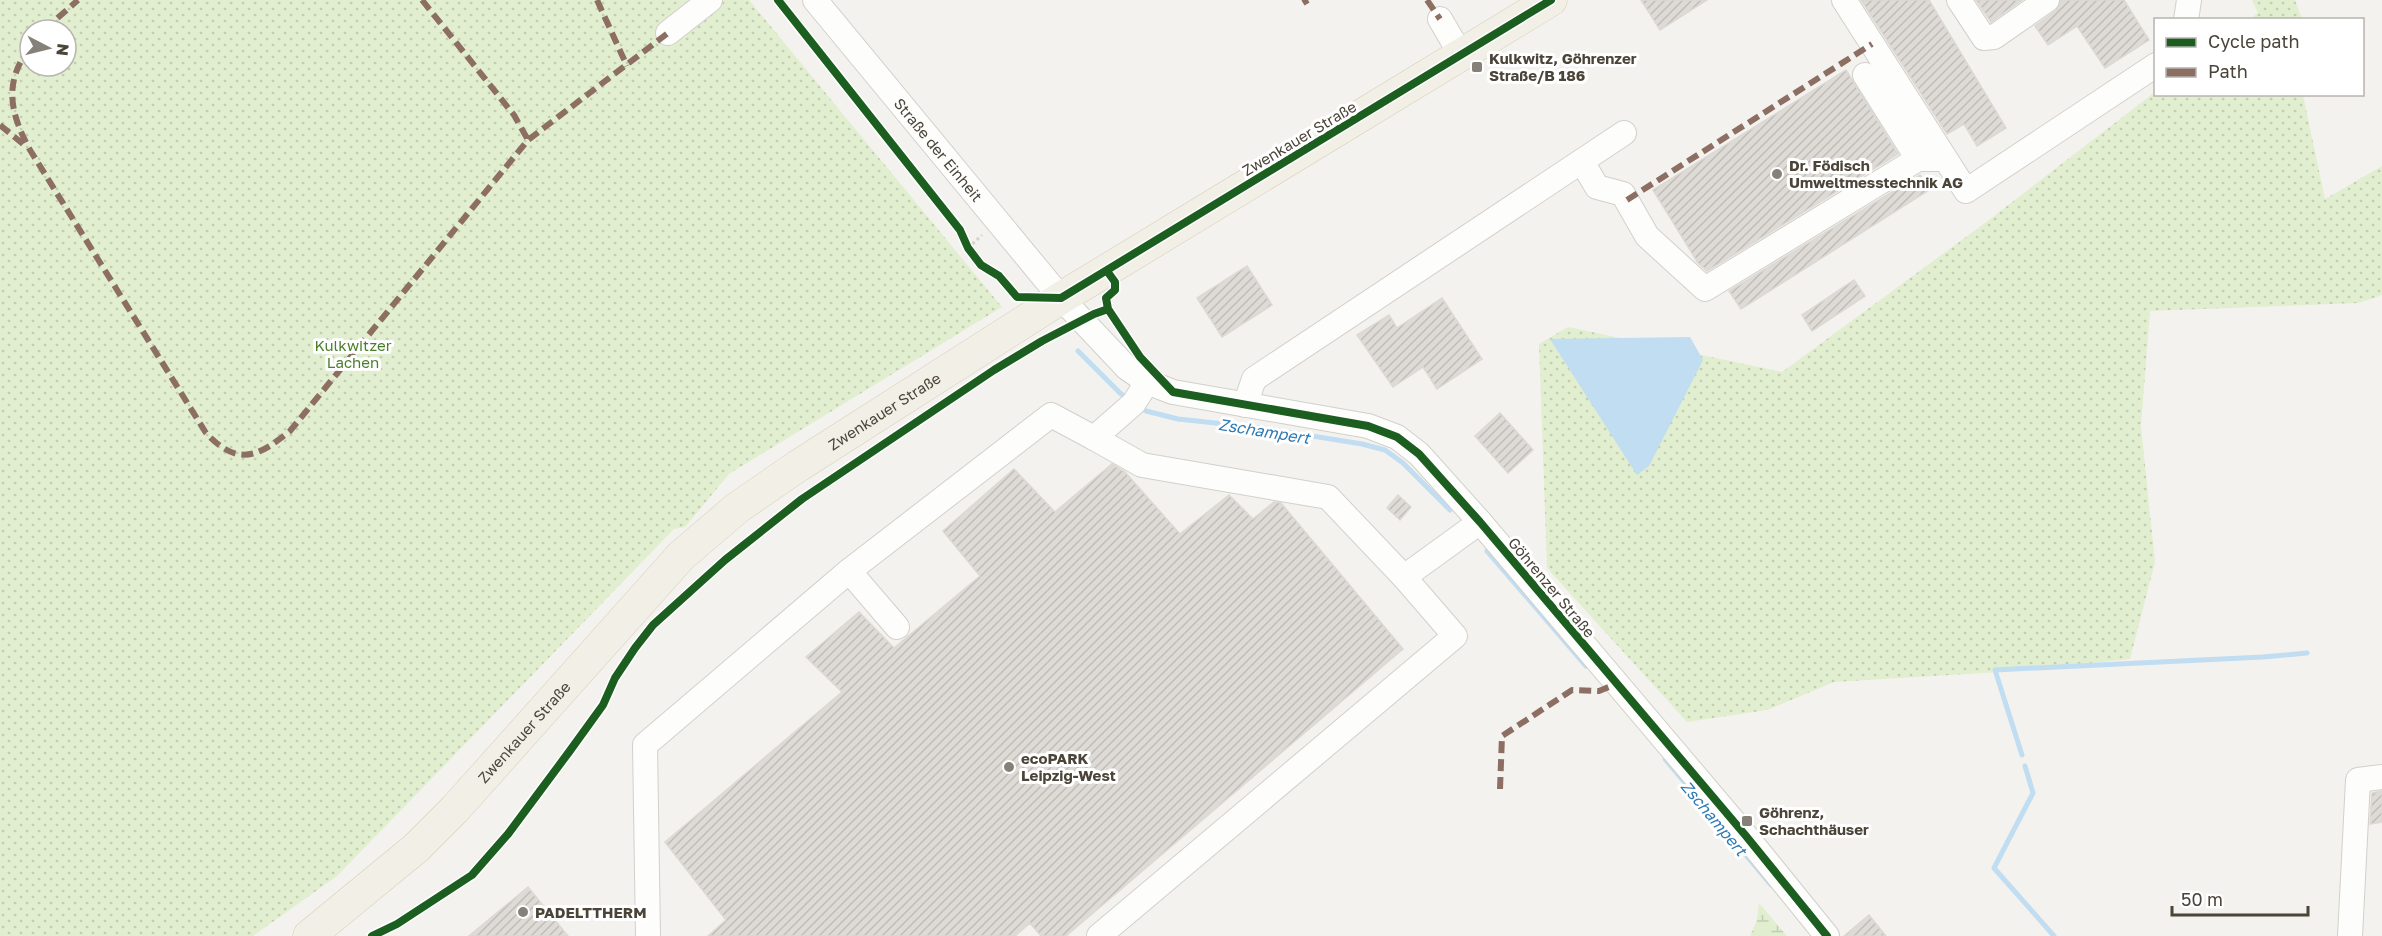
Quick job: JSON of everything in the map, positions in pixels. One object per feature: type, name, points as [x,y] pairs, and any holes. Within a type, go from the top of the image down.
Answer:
[{"type":"main road","name":"Zwenkauer Straße","points":[[312,935],[416,848],[455,809],[681,556],[737,508],[798,466],[1061,298],[1551,0]]},
{"type":"street","points":[[668,33],[710,0]]},
{"type":"street","name":"Straße der Einheit","points":[[815,0],[1061,298]]},
{"type":"street","points":[[1844,0],[1966,191],[2154,66]]},
{"type":"street","points":[[1959,0],[1984,38],[1994,37],[2048,0]]},
{"type":"street","points":[[2186,18],[2189,0]]},
{"type":"street","points":[[1440,19],[1461,55]]},
{"type":"street","points":[[1865,75],[1918,159]]},
{"type":"street","points":[[1245,405],[1254,379],[1624,134]]},
{"type":"street","points":[[1582,162],[1597,187],[1623,194],[1647,236],[1705,289],[1918,159],[1945,159]]},
{"type":"street","name":"Göhrenzer Straße","points":[[1061,298],[1127,368],[1147,382],[1173,392],[1368,426],[1397,437],[1419,454],[1480,522],[1746,836],[1827,936]]},
{"type":"street","points":[[1094,438],[1134,403],[1147,382]]},
{"type":"street","points":[[648,936],[645,745],[849,571],[1051,415],[1142,465],[1328,497],[1404,577],[1455,636],[1099,936]]},
{"type":"street","points":[[1404,577],[1480,522]]},
{"type":"street","points":[[849,571],[897,627]]},
{"type":"street","points":[[2350,936],[2358,780],[2382,777]]},
{"type":"path","points":[[968,248],[983,234],[983,227]]},
{"type":"green space","name":"Kulkwitzer Lachen","points":[[0,0],[749,0],[1002,307],[729,474],[685,527],[674,529],[337,876],[253,936],[0,936]]},
{"type":"green space","points":[[2252,0],[2295,0],[2302,18],[2251,18],[2258,13]]},
{"type":"green space","points":[[2154,93],[2154,96],[2303,96],[2325,199],[2382,166],[2382,295],[2359,303],[2150,311],[2141,426],[2155,562],[2130,659],[2000,672],[1834,682],[1767,710],[1687,722],[1547,568],[1539,344],[1568,327],[1782,372],[1989,220]]},
{"type":"green space","points":[[1759,903],[1787,936],[1750,936],[1757,920]]},
{"type":"water","points":[[1690,337],[1703,360],[1649,466],[1637,475],[1550,339]]},
{"type":"building","points":[[1641,0],[1707,0],[1660,30]]},
{"type":"building","points":[[1861,0],[1929,0],[2006,128],[1977,146],[1964,124],[1947,134]]},
{"type":"building","points":[[1976,0],[2022,0],[1991,22]]},
{"type":"building","points":[[2061,0],[2124,0],[2149,40],[2105,68],[2077,26],[2048,45],[2035,26],[2056,11]]},
{"type":"building","name":"Dr. Födisch Umweltmesstechnik AG","points":[[1846,70],[1898,154],[1707,271],[1698,263],[1653,190]]},
{"type":"building","points":[[1920,175],[1929,190],[1741,309],[1729,291]]},
{"type":"building","points":[[1247,266],[1272,305],[1222,337],[1197,298]]},
{"type":"building","points":[[1854,280],[1865,296],[1812,331],[1802,315]]},
{"type":"building","points":[[1442,298],[1482,359],[1437,389],[1423,367],[1393,387],[1357,335],[1389,315],[1397,328]]},
{"type":"building","points":[[1500,413],[1533,450],[1508,473],[1475,436]]},
{"type":"building","name":"ecoPARK Leipzig-West","points":[[1112,464],[1125,472],[1180,534],[1229,495],[1253,519],[1274,502],[1281,503],[1403,649],[1066,936],[1041,936],[1030,923],[1015,936],[708,936],[726,920],[665,842],[842,692],[806,657],[859,612],[894,648],[980,576],[943,531],[1014,469],[1055,512]]},
{"type":"building","points":[[1398,495],[1411,507],[1400,520],[1387,508]]},
{"type":"building","points":[[2382,791],[2382,822],[2370,824],[2372,793]]},
{"type":"building","name":"PADELTTHERM","points":[[528,887],[568,936],[469,936]]},
{"type":"building","points":[[1869,915],[1886,936],[1844,936]]},
{"type":"waterway","name":"Zschampert","points":[[1078,351],[1129,400]]},
{"type":"waterway","name":"Zschampert","points":[[1139,406],[1146,411],[1178,419],[1262,428],[1362,444],[1385,450],[1403,463],[1450,510]]},
{"type":"waterway","name":"Zschampert","points":[[1487,551],[1586,666]]},
{"type":"waterway","points":[[2022,755],[1995,670],[2307,653]]},
{"type":"waterway","name":"Zschampert","points":[[1665,759],[1771,885]]},
{"type":"waterway","points":[[2025,766],[2033,793],[1994,868],[2054,936]]},
{"type":"marked path","points":[[58,18],[78,0]]},
{"type":"marked path","points":[[422,0],[514,115],[528,140]]},
{"type":"marked path","points":[[597,0],[627,66]]},
{"type":"marked path","points":[[1303,3],[1308,0]]},
{"type":"marked path","points":[[1427,0],[1440,19]]},
{"type":"marked path","points":[[18,68],[12,98],[18,123],[30,150],[206,433],[228,451],[248,455],[268,447],[290,431],[528,140],[668,33]]},
{"type":"marked path","points":[[1627,200],[1872,44]]},
{"type":"marked path","points":[[0,125],[23,144]]},
{"type":"marked path","points":[[1500,789],[1502,736],[1572,690],[1599,691],[1616,684]]},
{"type":"cycle path","points":[[778,0],[960,230],[968,248],[981,265],[999,276],[1017,297],[1061,298],[1551,0]]},
{"type":"cycle path","points":[[1107,271],[1115,282],[1115,290],[1106,298],[1108,309],[1140,357],[1173,392],[1368,426],[1397,437],[1419,454],[1480,522],[1746,836],[1827,936]]},
{"type":"cycle path","points":[[372,936],[397,924],[472,875],[508,834],[569,752],[603,705],[615,678],[653,625],[725,560],[802,499],[994,370],[1042,341],[1108,309]]},
{"type":"place","name":"Kulkwitz, Göhrenzer Straße/B 186","points":[[1477,67]]},
{"type":"place","name":"Dr. Födisch Umweltmesstechnik AG","points":[[1777,174]]},
{"type":"place","name":"ecoPARK Leipzig-West","points":[[1009,767]]},
{"type":"place","name":"Göhrenz, Schachthäuser","points":[[1747,821]]},
{"type":"place","name":"PADELTTHERM","points":[[523,912]]}]
